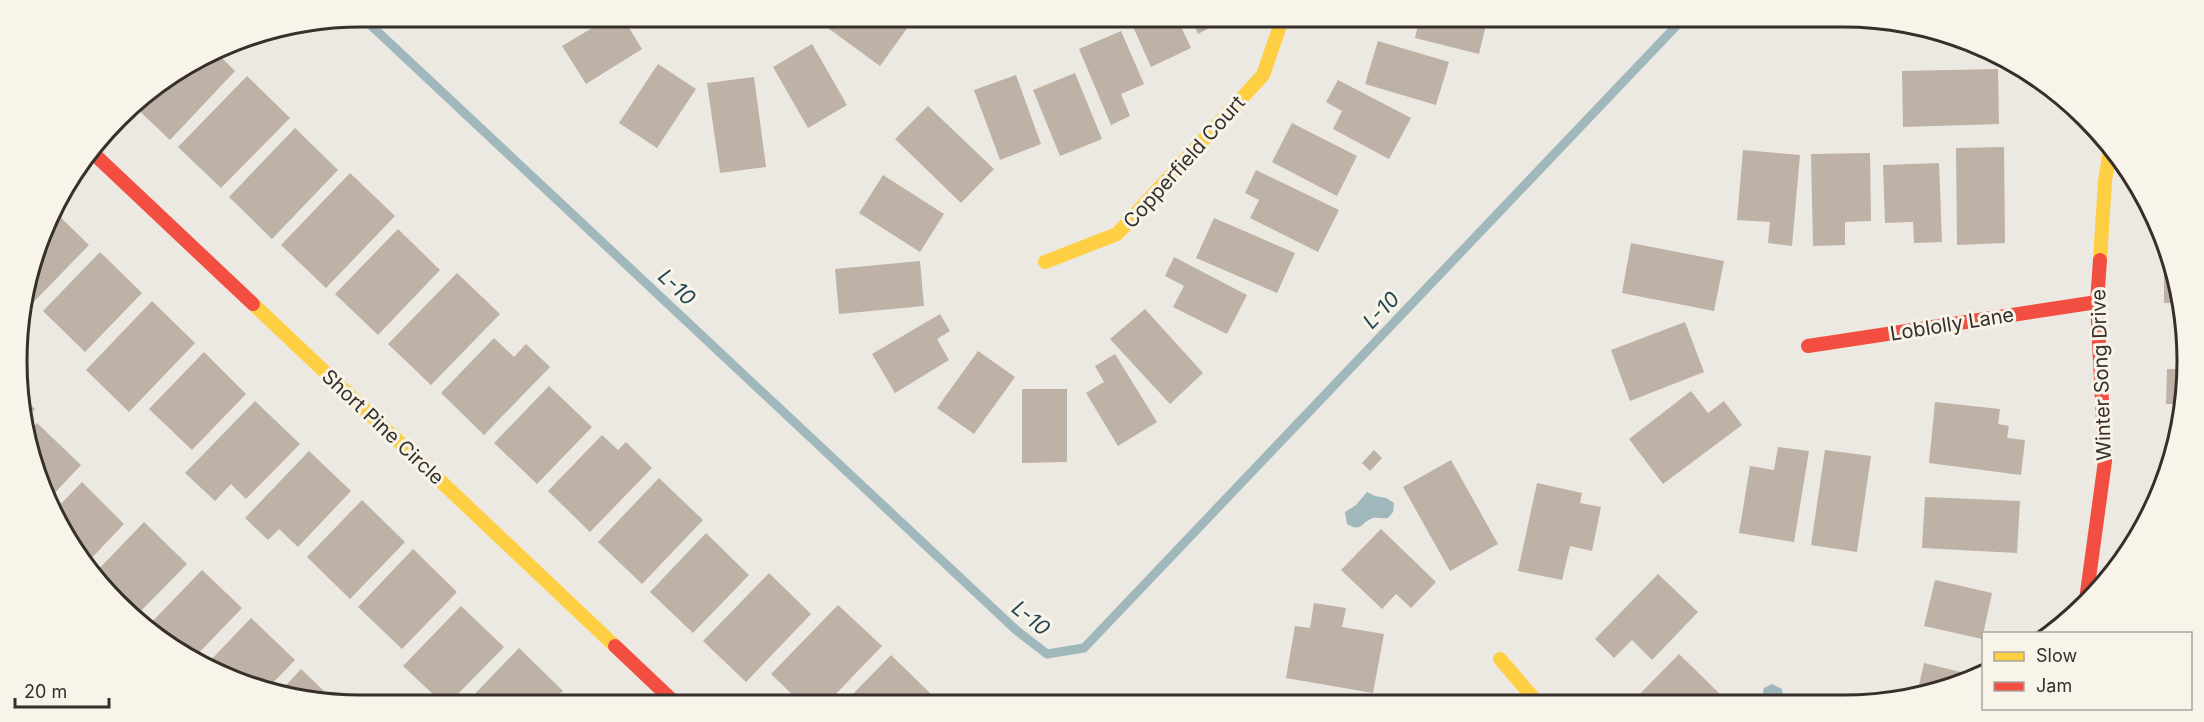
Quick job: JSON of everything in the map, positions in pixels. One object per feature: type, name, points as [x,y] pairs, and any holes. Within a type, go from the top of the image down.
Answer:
[{"type":"street","name":"Copperfield Court","points":[[1046,262],[1117,234],[1263,75],[1280,27]]},
{"type":"street","name":"Short Pine Circle","points":[[97,157],[667,695]]},
{"type":"street","name":"Winter Song Drive","points":[[2088,588],[2106,460],[2097,302],[2109,159]]},
{"type":"street","name":"Loblolly Lane","points":[[1808,346],[2097,302]]},
{"type":"street","points":[[1500,659],[1531,695]]},
{"type":"water","points":[[1367,492],[1394,503],[1393,512],[1388,518],[1373,518],[1359,527],[1347,524],[1345,512],[1356,505]]},
{"type":"water","points":[[1772,684],[1782,689],[1783,695],[1764,695],[1764,688]]},
{"type":"building","points":[[594,27],[629,27],[642,49],[586,84],[562,46]]},
{"type":"building","points":[[826,27],[908,27],[880,66]]},
{"type":"building","points":[[1133,27],[1181,27],[1191,48],[1151,67]]},
{"type":"building","points":[[1195,27],[1211,27],[1198,34]]},
{"type":"building","points":[[1418,27],[1486,27],[1479,54],[1415,38]]},
{"type":"building","points":[[1121,31],[1144,84],[1121,94],[1130,116],[1111,125],[1079,49]]},
{"type":"building","points":[[1378,41],[1449,62],[1436,105],[1365,84]]},
{"type":"building","points":[[812,44],[847,105],[808,128],[773,67]]},
{"type":"building","points":[[221,57],[235,71],[170,140],[140,111],[175,83]]},
{"type":"building","points":[[658,64],[696,89],[657,148],[619,123]]},
{"type":"building","points":[[1998,69],[1999,124],[1903,127],[1902,71]]},
{"type":"building","points":[[1075,73],[1102,139],[1060,156],[1033,90]]},
{"type":"building","points":[[1016,75],[1041,144],[1000,160],[974,90]]},
{"type":"building","points":[[247,76],[290,118],[221,188],[178,147]]},
{"type":"building","points":[[754,77],[766,167],[720,173],[707,83]]},
{"type":"building","points":[[1338,80],[1411,118],[1389,159],[1333,129],[1342,111],[1326,102]]},
{"type":"building","points":[[928,106],[994,169],[961,203],[895,139]]},
{"type":"building","points":[[1292,123],[1357,156],[1337,196],[1272,162]]},
{"type":"building","points":[[295,128],[338,170],[272,239],[229,197]]},
{"type":"building","points":[[2004,147],[2005,243],[1957,245],[1956,148]]},
{"type":"building","points":[[1743,150],[1800,155],[1792,246],[1768,243],[1770,222],[1737,220]]},
{"type":"building","points":[[1870,153],[1871,221],[1845,222],[1845,245],[1813,246],[1811,154]]},
{"type":"building","points":[[1939,163],[1942,242],[1914,243],[1913,222],[1885,223],[1883,165]]},
{"type":"building","points":[[1256,170],[1339,210],[1318,252],[1250,218],[1259,200],[1245,193]]},
{"type":"building","points":[[350,173],[395,216],[326,288],[281,245]]},
{"type":"building","points":[[883,175],[944,214],[920,252],[859,213]]},
{"type":"building","points":[[60,216],[89,245],[32,304],[38,275]]},
{"type":"building","points":[[1214,218],[1295,253],[1277,293],[1196,258]]},
{"type":"building","points":[[398,229],[440,270],[378,335],[335,294]]},
{"type":"building","points":[[1631,243],[1724,261],[1714,311],[1622,293]]},
{"type":"building","points":[[100,252],[142,293],[85,352],[43,311]]},
{"type":"building","points":[[1174,257],[1247,295],[1227,334],[1173,307],[1184,286],[1165,276]]},
{"type":"building","points":[[920,261],[924,306],[839,314],[835,269]]},
{"type":"building","points":[[457,273],[500,314],[431,385],[388,344]]},
{"type":"building","points":[[2164,274],[2166,274],[2172,303],[2164,303]]},
{"type":"building","points":[[152,301],[195,343],[129,412],[86,370]]},
{"type":"building","points":[[1145,309],[1203,373],[1170,404],[1110,339]]},
{"type":"building","points":[[940,314],[950,331],[937,339],[949,360],[895,393],[872,354]]},
{"type":"building","points":[[1685,322],[1704,372],[1630,401],[1611,350]]},
{"type":"building","points":[[494,338],[514,357],[526,344],[550,367],[484,435],[441,393]]},
{"type":"building","points":[[978,351],[1015,377],[974,434],[937,408]]},
{"type":"building","points":[[204,352],[246,394],[192,450],[149,409]]},
{"type":"building","points":[[1115,354],[1157,422],[1118,446],[1086,393],[1104,382],[1095,366]]},
{"type":"building","points":[[2167,369],[2177,369],[2174,404],[2166,404]]},
{"type":"building","points":[[549,386],[592,427],[537,484],[494,443]]},
{"type":"building","points":[[1022,389],[1067,389],[1067,462],[1022,463]]},
{"type":"building","points":[[1691,391],[1708,413],[1724,401],[1742,425],[1663,484],[1629,439]]},
{"type":"building","points":[[255,401],[300,444],[246,499],[231,484],[215,501],[185,473]]},
{"type":"building","points":[[1935,402],[2000,409],[1998,424],[2009,426],[2007,438],[2025,440],[2021,475],[1929,463]]},
{"type":"building","points":[[37,423],[81,465],[54,494],[38,447],[33,427]]},
{"type":"building","points":[[602,435],[618,450],[626,442],[652,468],[590,532],[548,491]]},
{"type":"building","points":[[1778,447],[1809,451],[1794,542],[1739,533],[1750,466],[1774,470]]},
{"type":"building","points":[[1374,450],[1382,458],[1370,471],[1362,463]]},
{"type":"building","points":[[1825,450],[1871,456],[1857,552],[1811,545]]},
{"type":"building","points":[[309,451],[351,491],[298,547],[279,529],[268,540],[245,518]]},
{"type":"building","points":[[1451,460],[1498,544],[1450,571],[1403,487]]},
{"type":"building","points":[[659,478],[703,520],[642,584],[598,542]]},
{"type":"building","points":[[82,482],[124,524],[92,558],[59,505]]},
{"type":"building","points":[[1537,483],[1582,493],[1580,503],[1601,507],[1592,551],[1570,546],[1562,580],[1518,571]]},
{"type":"building","points":[[1925,497],[2020,501],[2017,553],[1922,548]]},
{"type":"building","points":[[362,500],[405,542],[350,599],[307,557]]},
{"type":"building","points":[[144,522],[187,564],[140,611],[100,568]]},
{"type":"building","points":[[1381,529],[1436,582],[1411,608],[1396,594],[1382,609],[1341,570]]},
{"type":"building","points":[[706,533],[749,575],[693,633],[650,592]]},
{"type":"building","points":[[413,549],[457,592],[402,649],[358,607]]},
{"type":"building","points":[[202,570],[242,608],[199,653],[175,639],[152,621]]},
{"type":"building","points":[[769,573],[811,614],[746,682],[703,641]]},
{"type":"building","points":[[1658,574],[1698,612],[1652,660],[1632,640],[1614,658],[1595,639]]},
{"type":"building","points":[[1935,580],[1992,593],[1982,639],[1924,626]]},
{"type":"building","points":[[1314,603],[1346,608],[1342,627],[1384,634],[1373,693],[1286,678],[1295,626],[1310,628]]},
{"type":"building","points":[[838,605],[882,646],[835,695],[793,695],[771,674]]},
{"type":"building","points":[[461,606],[504,647],[457,695],[434,695],[403,666]]},
{"type":"building","points":[[251,618],[295,660],[273,683],[211,660]]},
{"type":"building","points":[[519,648],[563,691],[558,695],[474,695]]},
{"type":"building","points":[[1679,654],[1721,695],[1639,695]]},
{"type":"building","points":[[891,655],[932,695],[852,695]]},
{"type":"building","points":[[1924,663],[1963,673],[1929,684],[1919,686]]},
{"type":"building","points":[[301,669],[325,692],[317,692],[285,686]]},
{"type":"waterway","name":"L-10","points":[[373,27],[1016,630],[1047,654],[1084,648],[1675,27]]},
{"type":"traffic: slow","points":[[1045,262],[1117,234],[1263,75],[1280,27]]},
{"type":"traffic: slow","points":[[2100,260],[2109,159]]},
{"type":"traffic: slow","points":[[253,304],[615,646]]},
{"type":"traffic: slow","points":[[1500,659],[1531,695]]},
{"type":"traffic: jam","points":[[97,157],[253,304]]},
{"type":"traffic: jam","points":[[2088,588],[2105,461],[2097,302],[2100,260]]},
{"type":"traffic: jam","points":[[1808,346],[2097,302]]},
{"type":"traffic: jam","points":[[615,646],[667,695]]}]
